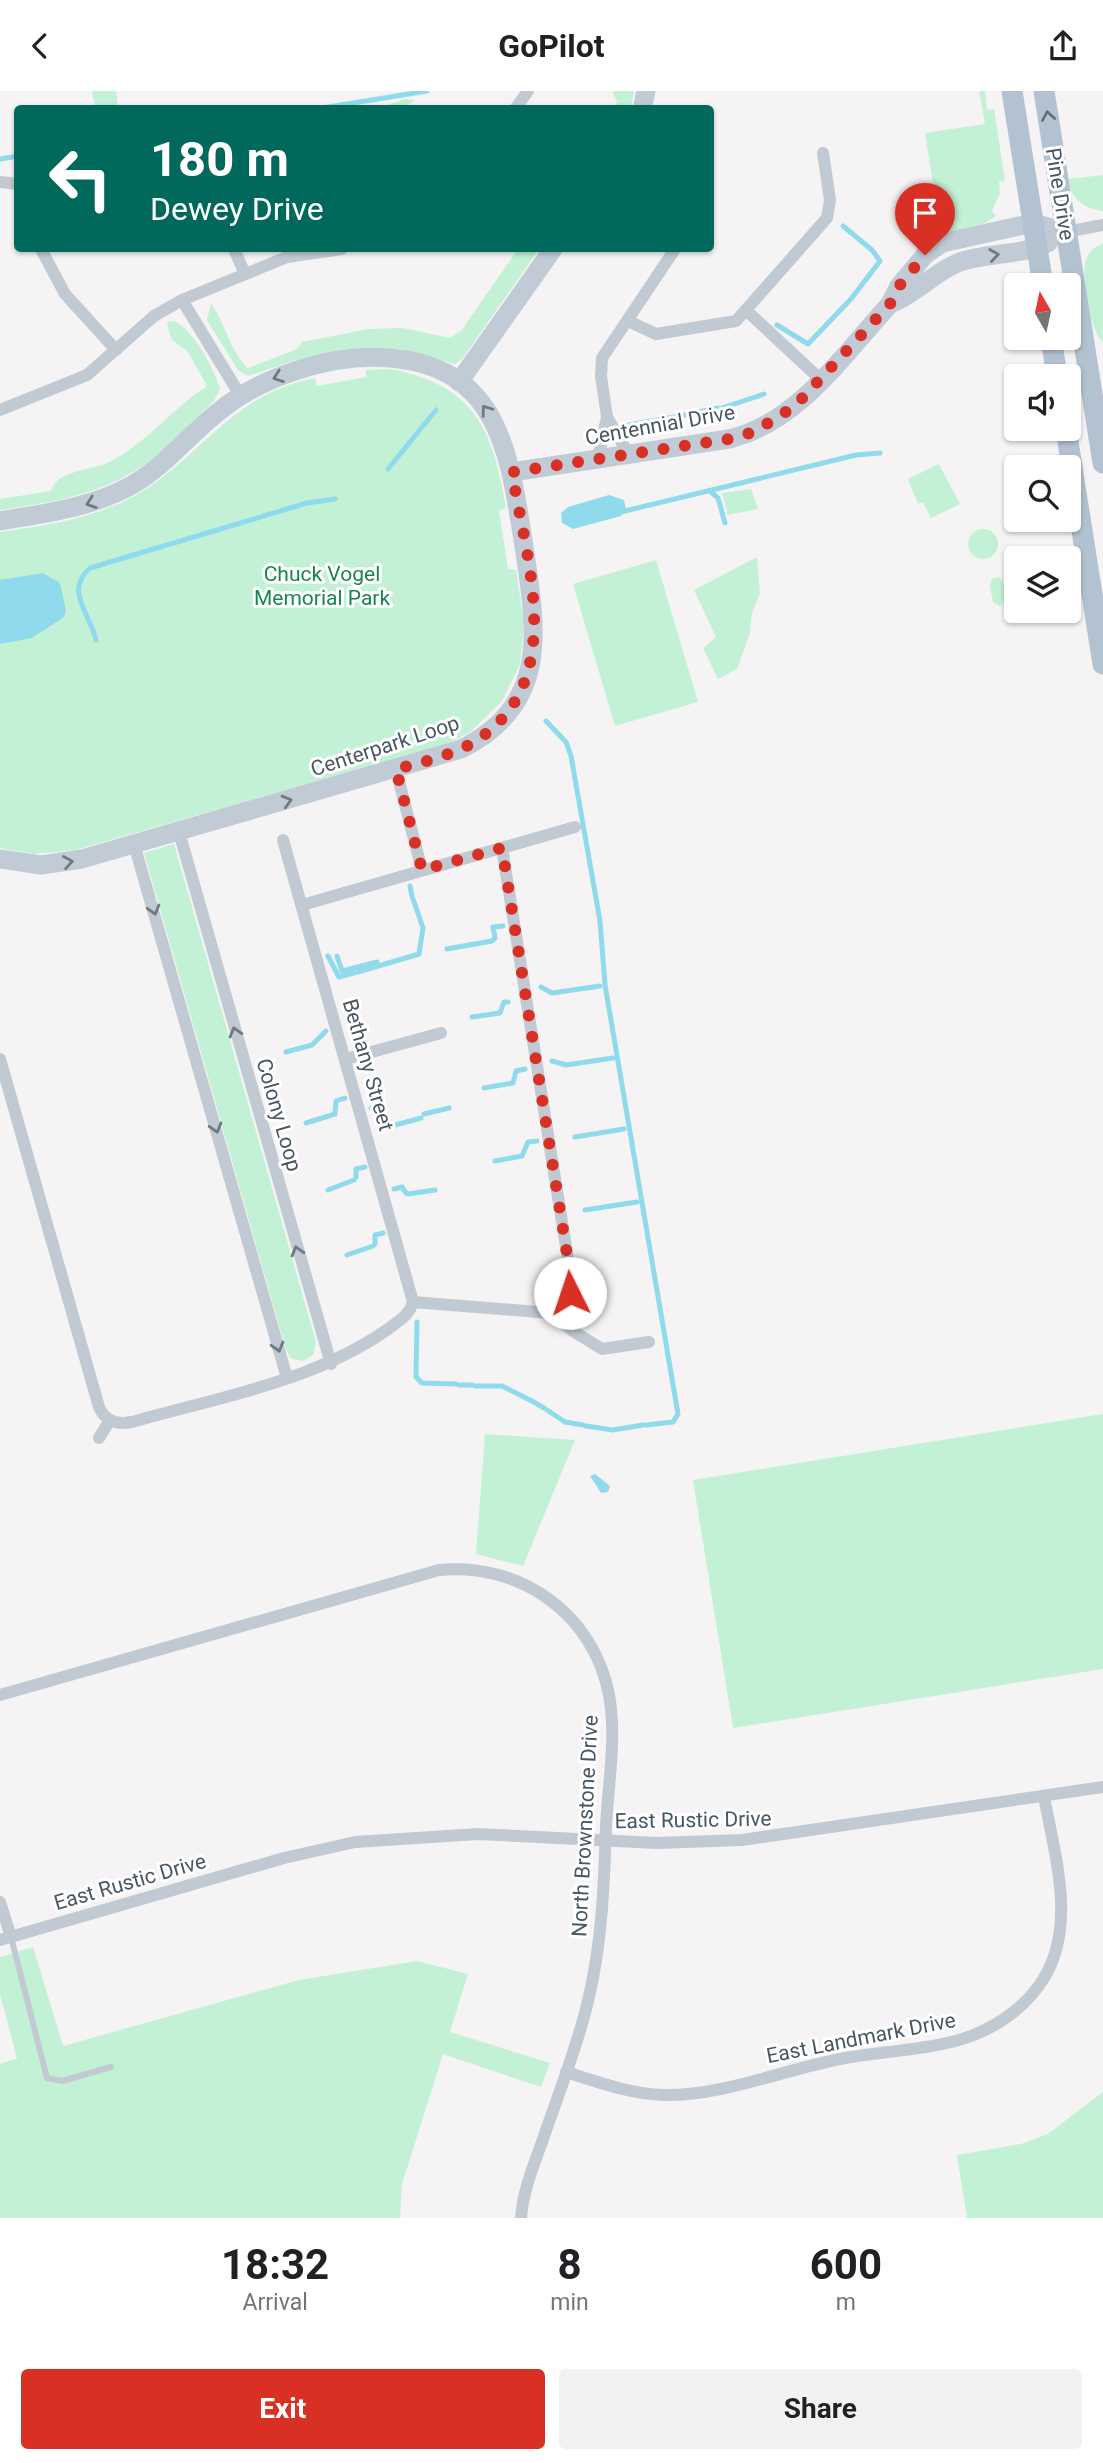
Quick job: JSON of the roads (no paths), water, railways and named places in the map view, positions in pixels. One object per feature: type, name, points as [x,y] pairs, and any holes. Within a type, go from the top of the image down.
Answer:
[{"type":"main road","name":"Pine Drive","points":[[1012,91],[1041,273]]},
{"type":"main road","name":"Pine Drive","points":[[1044,91],[1103,463]]},
{"type":"main road","points":[[1068,441],[1103,664]]},
{"type":"street","points":[[628,320],[653,334],[665,334],[733,322],[747,311],[827,218],[831,200],[823,153]]},
{"type":"street","name":"Centennial Drive","points":[[512,472],[754,432],[790,410],[890,304],[899,286],[925,255],[942,243],[1033,223],[1066,232]]},
{"type":"street","name":"Centennial Drive","points":[[890,304],[906,298],[957,263],[1037,248],[1066,232],[1103,225]]},
{"type":"street","points":[[43,252],[65,294],[116,350]]},
{"type":"street","points":[[235,252],[244,274]]},
{"type":"street","points":[[0,410],[82,377],[154,316],[182,300],[287,257],[321,252]]},
{"type":"street","points":[[459,382],[551,252]]},
{"type":"street","points":[[598,459],[607,417],[601,363],[673,252]]},
{"type":"street","points":[[182,300],[240,395]]},
{"type":"street","points":[[747,311],[820,379]]},
{"type":"street","name":"Centerpark Loop","points":[[0,520],[70,509],[119,492],[162,464],[240,395],[300,370],[370,358],[408,361],[432,368],[459,382],[493,419],[505,445],[512,472],[536,623],[534,653],[527,677],[508,711],[478,739],[442,756],[179,832],[55,864],[0,859]]},
{"type":"street","points":[[607,417],[629,454]]},
{"type":"street","points":[[396,769],[422,870]]},
{"type":"street","points":[[302,905],[575,827]]},
{"type":"street","name":"Colony Loop","points":[[179,832],[331,1364]]},
{"type":"street","name":"Bethany Street","points":[[283,840],[413,1302]]},
{"type":"street","points":[[134,844],[287,1378]]},
{"type":"street","points":[[502,848],[571,1279],[569,1298],[557,1316]]},
{"type":"street","points":[[346,1059],[441,1033]]},
{"type":"street","points":[[0,1059],[97,1402],[101,1412],[110,1420],[132,1422],[331,1364],[357,1351],[403,1318],[413,1302],[542,1312],[557,1316],[572,1331],[598,1347],[649,1342]]},
{"type":"street","points":[[99,1438],[110,1420]]},
{"type":"street","name":"North Brownstone Drive","points":[[0,1695],[428,1573],[460,1569],[494,1572],[526,1584],[566,1612],[582,1630],[600,1663],[609,1694],[611,1721],[606,1841],[597,1957],[587,2004],[527,2186],[521,2218]]},
{"type":"street","name":"East Rustic Drive","points":[[5,1938],[284,1858],[355,1842],[465,1834],[694,1843],[765,1839],[1103,1787]]},
{"type":"street","name":"East Landmark Drive","points":[[566,2072],[629,2091],[665,2095],[688,2093],[844,2058],[961,2039],[996,2024],[1022,2004],[1043,1980],[1059,1938],[1060,1896],[1044,1796]]},
{"type":"street","points":[[0,1902],[5,1938]]},
{"type":"lane","points":[[5,1938],[47,2078],[62,2081],[111,2067]]},
{"type":"water","points":[[609,495],[624,500],[626,509],[621,516],[573,529],[562,523],[561,513],[568,507]]},
{"type":"water","points":[[43,573],[60,583],[66,611],[64,617],[32,638],[0,644],[0,580]]},
{"type":"water","points":[[595,1474],[610,1486],[608,1492],[601,1493],[590,1476]]},
{"type":"waterway","points":[[341,105],[427,91]]},
{"type":"waterway","points":[[0,159],[14,157]]},
{"type":"waterway","points":[[843,226],[872,250],[880,261],[851,299]]},
{"type":"waterway","points":[[777,325],[808,344],[849,301]]},
{"type":"waterway","points":[[722,408],[764,394]]},
{"type":"waterway","points":[[688,414],[718,408]]},
{"type":"waterway","points":[[388,469],[436,410]]},
{"type":"waterway","points":[[629,425],[685,415]]},
{"type":"waterway","points":[[621,512],[856,455],[880,453]]},
{"type":"waterway","points":[[711,492],[718,498],[725,523]]},
{"type":"waterway","points":[[96,640],[79,594],[79,585],[90,568],[307,503],[335,499]]},
{"type":"waterway","points":[[546,721],[566,742],[571,756],[600,921],[605,985],[678,1414],[673,1422],[646,1425]]},
{"type":"waterway","points":[[410,886],[412,896]]},
{"type":"waterway","points":[[413,899],[422,925]]},
{"type":"waterway","points":[[447,949],[492,941],[495,938],[493,927],[503,926]]},
{"type":"waterway","points":[[358,972],[419,954],[423,928]]},
{"type":"waterway","points":[[328,956],[339,977],[354,973]]},
{"type":"waterway","points":[[337,956],[342,971],[377,962]]},
{"type":"waterway","points":[[541,987],[552,993],[600,986]]},
{"type":"waterway","points":[[472,1017],[500,1013],[504,1002],[508,1002]]},
{"type":"waterway","points":[[286,1052],[312,1045],[326,1031]]},
{"type":"waterway","points":[[552,1061],[566,1065],[613,1058]]},
{"type":"waterway","points":[[484,1088],[513,1083],[516,1071],[525,1069]]},
{"type":"waterway","points":[[306,1123],[335,1114],[336,1101],[345,1098]]},
{"type":"waterway","points":[[371,1108],[388,1127],[421,1118]]},
{"type":"waterway","points":[[424,1114],[449,1108]]},
{"type":"waterway","points":[[575,1137],[624,1129]]},
{"type":"waterway","points":[[495,1161],[522,1156],[528,1142],[537,1141]]},
{"type":"waterway","points":[[356,1177],[356,1169],[365,1167]]},
{"type":"waterway","points":[[328,1190],[354,1180]]},
{"type":"waterway","points":[[394,1189],[402,1187],[406,1193]]},
{"type":"waterway","points":[[408,1194],[435,1190]]},
{"type":"waterway","points":[[585,1210],[637,1202]]},
{"type":"waterway","points":[[375,1244],[375,1235],[383,1233]]},
{"type":"waterway","points":[[347,1255],[373,1246]]},
{"type":"waterway","points":[[417,1322],[416,1377],[422,1383],[456,1384]]},
{"type":"waterway","points":[[459,1385],[472,1385]]},
{"type":"waterway","points":[[475,1386],[502,1386],[530,1400]]},
{"type":"waterway","points":[[532,1401],[544,1408]]},
{"type":"waterway","points":[[547,1410],[565,1422],[583,1425]]},
{"type":"waterway","points":[[586,1426],[613,1430],[643,1425]]},
{"type":"park label","name":"Chuck Vogel Memorial Park","points":[[322,586]]}]
